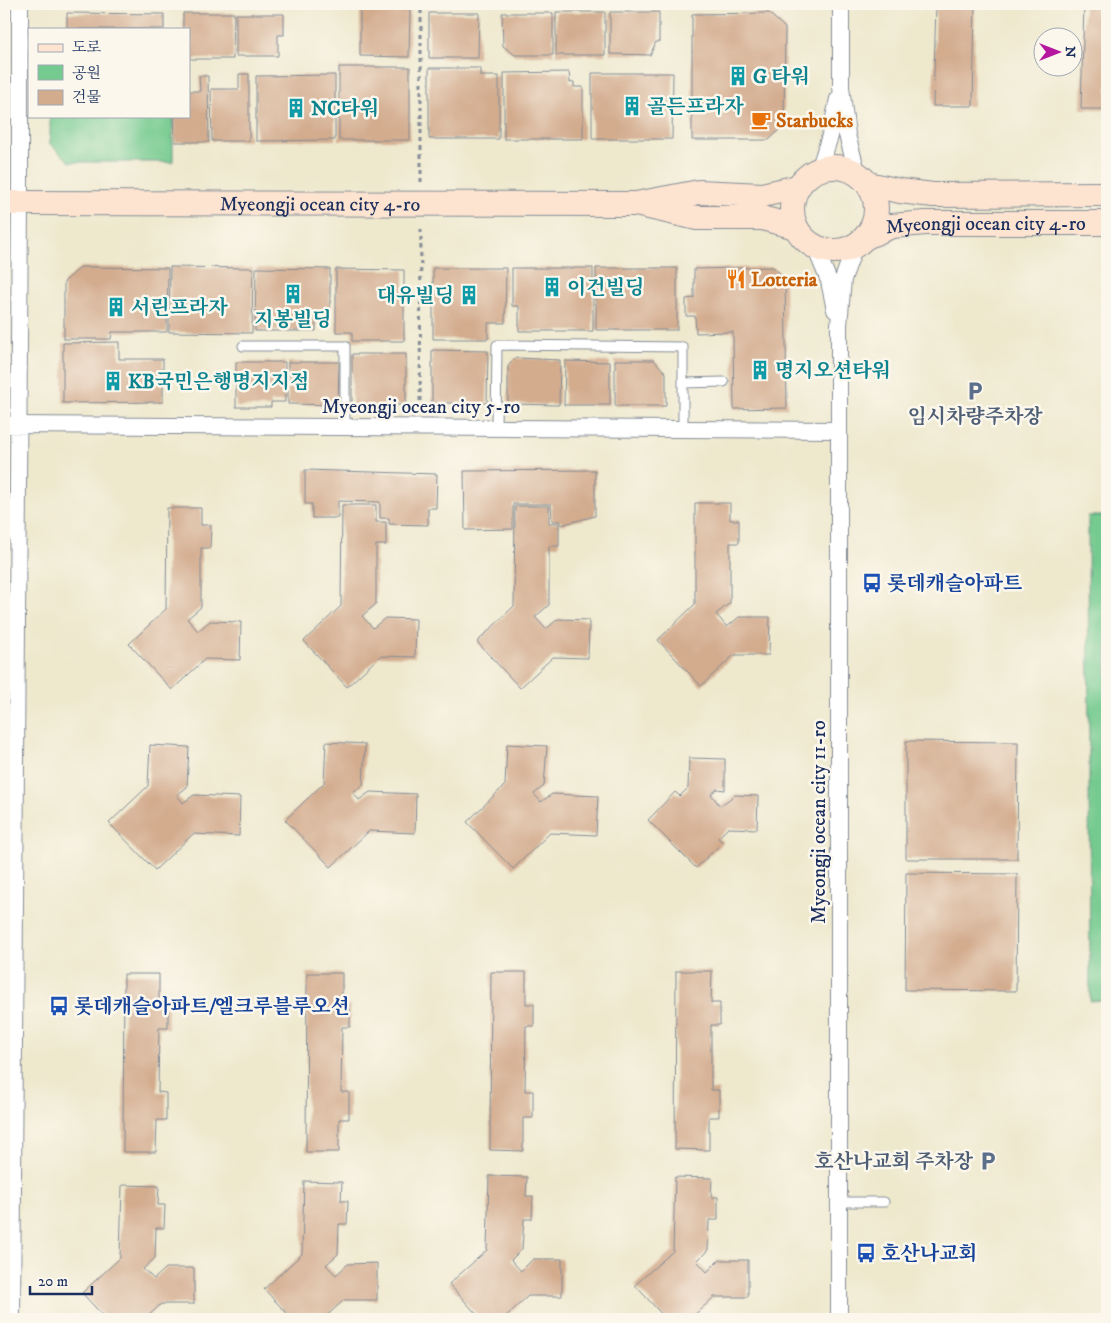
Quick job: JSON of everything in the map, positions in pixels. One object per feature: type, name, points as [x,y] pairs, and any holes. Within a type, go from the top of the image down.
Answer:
[{"type":"main road","points":[[832,167],[846,168],[863,179],[875,197],[876,211],[874,225],[861,241],[842,251],[828,251],[815,247],[803,239],[796,227],[792,213],[793,200],[798,187],[807,177],[819,170],[832,167]]},
{"type":"main road","name":"Myeongji ocean city 4-ro","points":[[863,179],[900,191],[933,195],[1107,194]]},
{"type":"main road","points":[[636,204],[699,192],[762,195],[798,187]]},
{"type":"main road","name":"Myeongji ocean city 4-ro","points":[[12,203],[636,204]]},
{"type":"main road","points":[[636,204],[698,218],[762,218],[796,227]]},
{"type":"main road","name":"Myeongji ocean city 4-ro","points":[[861,241],[892,226],[925,224],[1107,223]]},
{"type":"street","points":[[12,1319],[9,933],[12,203],[20,4]]},
{"type":"street","points":[[841,4],[841,86],[847,135],[863,179]]},
{"type":"street","points":[[819,170],[830,136],[841,86]]},
{"type":"street","points":[[838,325],[843,279],[861,241]]},
{"type":"street","points":[[815,247],[829,281],[838,325]]},
{"type":"street","name":"Myeongji ocean city 11-ro","points":[[838,325],[840,1319]]},
{"type":"street","name":"Myeongji ocean city 5-ro","points":[[11,425],[838,430]]},
{"type":"lane","points":[[244,346],[345,346],[345,427]]},
{"type":"lane","points":[[496,428],[497,346],[683,347],[684,429]]},
{"type":"lane","points":[[683,383],[724,382]]},
{"type":"lane","points":[[839,1202],[884,1202]]},
{"type":"path","points":[[420,427],[422,4]]},
{"type":"green space","points":[[50,118],[173,118],[173,162],[70,162],[50,144]]},
{"type":"green space","points":[[1088,516],[1107,516],[1107,1000],[1090,1001]]},
{"type":"building","points":[[936,4],[975,4],[973,106],[933,106]]},
{"type":"building","points":[[1084,4],[1107,4],[1107,109],[1081,109],[1082,78],[1084,78]]},
{"type":"building","points":[[360,8],[410,9],[409,57],[360,56]]},
{"type":"building","points":[[556,12],[605,12],[605,55],[556,55]]},
{"type":"building","points":[[610,12],[659,12],[659,42],[656,42],[650,55],[610,54]]},
{"type":"building","points":[[67,13],[164,14],[164,28],[67,28]]},
{"type":"building","points":[[183,13],[234,13],[233,59],[191,59],[190,28],[183,28]]},
{"type":"building","points":[[429,13],[479,13],[478,58],[429,58]]},
{"type":"building","points":[[502,13],[553,13],[553,55],[515,55],[503,46]]},
{"type":"building","name":"G 타워","points":[[769,13],[785,28],[784,125],[769,140],[692,140],[692,14]]},
{"type":"building","points":[[236,14],[284,14],[284,35],[278,35],[278,56],[236,56]]},
{"type":"building","points":[[339,67],[410,67],[410,140],[339,140]]},
{"type":"building","points":[[429,68],[480,68],[480,76],[499,76],[499,139],[429,139]]},
{"type":"building","points":[[569,72],[570,83],[574,82],[574,87],[583,87],[583,139],[504,139],[504,73]]},
{"type":"building","name":"골든프라자","points":[[592,73],[673,73],[672,139],[592,139]]},
{"type":"building","points":[[239,74],[249,74],[249,141],[212,141],[211,89],[239,89]]},
{"type":"building","name":"NC타워","points":[[335,75],[335,140],[256,141],[256,76]]},
{"type":"building","points":[[199,76],[208,76],[209,142],[175,142],[174,118],[190,118],[190,91],[200,91]]},
{"type":"building","name":"서린프라자","points":[[81,267],[168,268],[167,332],[112,332],[111,339],[64,339],[64,282]]},
{"type":"building","points":[[170,267],[253,268],[252,333],[169,332]]},
{"type":"building","name":"명지오션타워","points":[[773,267],[785,278],[787,408],[734,409],[733,332],[696,333],[695,316],[686,316],[686,299],[694,298],[694,269]]},
{"type":"building","name":"지봉빌딩","points":[[256,268],[330,269],[330,320],[316,320],[316,331],[255,331]]},
{"type":"building","name":"대유빌딩","points":[[433,268],[506,268],[505,323],[488,323],[488,339],[433,339]]},
{"type":"building","name":"이건빌딩","points":[[512,268],[593,268],[593,331],[519,331],[519,306],[512,306]]},
{"type":"building","points":[[596,268],[677,268],[677,330],[596,330]]},
{"type":"building","points":[[336,269],[404,270],[404,341],[352,341],[352,332],[336,332]]},
{"type":"building","name":"KB국민은행명지지점","points":[[119,342],[119,359],[163,359],[163,402],[63,403],[63,343]]},
{"type":"building","points":[[432,350],[488,351],[487,403],[432,403]]},
{"type":"building","points":[[352,354],[406,354],[406,405],[352,405]]},
{"type":"building","points":[[516,358],[560,360],[559,405],[508,404],[508,366]]},
{"type":"building","points":[[615,360],[654,360],[666,373],[666,406],[615,406]]},
{"type":"building","points":[[565,361],[610,362],[610,405],[564,405]]},
{"type":"building","points":[[236,362],[285,362],[285,402],[271,402],[271,407],[236,407]]},
{"type":"building","points":[[288,362],[339,362],[338,405],[288,404]]},
{"type":"building","points":[[305,470],[437,474],[436,508],[428,508],[428,525],[389,524],[389,518],[380,518],[380,502],[338,501],[338,518],[312,518],[312,504],[305,504]]},
{"type":"building","points":[[595,470],[595,516],[561,525],[561,521],[552,521],[551,504],[513,504],[513,529],[465,530],[464,471]]},
{"type":"building","points":[[695,503],[730,503],[730,520],[739,520],[739,543],[730,543],[730,603],[716,614],[727,627],[739,617],[770,617],[769,655],[734,655],[701,686],[658,640],[695,604]]},
{"type":"building","points":[[342,505],[376,505],[376,522],[386,522],[386,545],[376,545],[376,604],[362,616],[373,628],[385,618],[416,619],[415,657],[380,656],[347,687],[304,641],[341,606]]},
{"type":"building","points":[[515,506],[549,506],[549,523],[559,523],[559,546],[549,546],[549,605],[535,617],[546,629],[558,619],[589,620],[588,658],[553,657],[520,688],[477,642],[514,606]]},
{"type":"building","points":[[167,508],[201,508],[201,525],[211,525],[210,548],[201,548],[201,607],[187,619],[198,631],[210,621],[241,622],[240,660],[205,659],[172,690],[129,644],[166,609]]},
{"type":"building","points":[[906,741],[1018,742],[1017,859],[906,859]]},
{"type":"building","points":[[326,742],[365,744],[363,785],[353,792],[359,800],[370,792],[416,794],[415,833],[369,831],[331,867],[285,820],[324,783]]},
{"type":"building","points":[[507,744],[547,746],[544,786],[534,794],[541,802],[552,794],[598,796],[596,835],[550,833],[513,869],[467,822],[505,785]]},
{"type":"building","points":[[150,745],[189,747],[187,787],[177,795],[183,803],[194,795],[240,797],[239,836],[193,834],[155,870],[109,823],[148,786]]},
{"type":"building","points":[[689,758],[725,759],[725,790],[717,789],[711,794],[720,806],[735,795],[758,796],[757,829],[728,828],[718,838],[723,842],[696,868],[648,820],[675,792],[680,796],[688,788]]},
{"type":"building","points":[[906,873],[1017,874],[1016,991],[905,990]]},
{"type":"building","points":[[676,971],[712,971],[711,1003],[720,1003],[720,1025],[711,1025],[711,1090],[719,1090],[719,1117],[709,1117],[709,1150],[675,1149]]},
{"type":"building","points":[[491,972],[526,972],[526,1004],[534,1004],[534,1026],[526,1026],[525,1091],[533,1091],[533,1118],[523,1118],[523,1151],[490,1150]]},
{"type":"building","points":[[307,973],[342,973],[342,1005],[350,1005],[350,1027],[342,1027],[341,1092],[349,1092],[349,1119],[339,1119],[339,1152],[306,1152]]},
{"type":"building","points":[[124,974],[159,974],[159,1006],[168,1006],[168,1028],[159,1028],[158,1092],[166,1093],[166,1120],[157,1120],[156,1152],[123,1152]]},
{"type":"building","points":[[489,1176],[527,1177],[526,1196],[533,1196],[532,1219],[524,1219],[522,1249],[511,1260],[521,1271],[533,1259],[562,1259],[562,1296],[528,1296],[503,1319],[481,1319],[449,1284],[487,1250]]},
{"type":"building","points":[[675,1177],[712,1178],[711,1197],[718,1197],[718,1220],[709,1220],[708,1250],[697,1261],[707,1272],[719,1260],[748,1260],[748,1297],[714,1297],[690,1319],[666,1319],[635,1285],[673,1251]]},
{"type":"building","points":[[304,1181],[342,1182],[341,1201],[348,1201],[347,1224],[339,1224],[338,1254],[326,1265],[336,1275],[348,1264],[377,1263],[377,1300],[344,1300],[323,1319],[292,1319],[264,1289],[302,1254]]},
{"type":"building","points":[[122,1185],[159,1186],[158,1205],[165,1205],[164,1228],[156,1228],[155,1258],[143,1269],[154,1279],[166,1268],[194,1268],[194,1304],[161,1304],[145,1319],[106,1319],[82,1293],[120,1258]]},
{"type":"place","name":"G 타워","points":[[738,76]]},
{"type":"place","name":"골든프라자","points":[[632,106]]},
{"type":"place","name":"NC타워","points":[[296,108]]},
{"type":"place","name":"Starbucks","points":[[761,120]]},
{"type":"place","name":"Lotteria","points":[[736,279]]},
{"type":"place","name":"이건빌딩","points":[[552,287]]},
{"type":"place","name":"지봉빌딩","points":[[293,294]]},
{"type":"place","name":"대유빌딩","points":[[469,295]]},
{"type":"place","name":"서린프라자","points":[[116,307]]},
{"type":"place","name":"명지오션타워","points":[[760,370]]},
{"type":"place","name":"KB국민은행명지지점","points":[[113,381]]},
{"type":"place","name":"임시차량주차장","points":[[975,391]]},
{"type":"place","name":"롯데캐슬아파트","points":[[872,583]]},
{"type":"place","name":"롯데캐슬아파트/엘크루블루오션","points":[[59,1006]]},
{"type":"place","name":"호산나교회 주차장","points":[[988,1161]]},
{"type":"place","name":"호산나교회","points":[[866,1253]]}]
